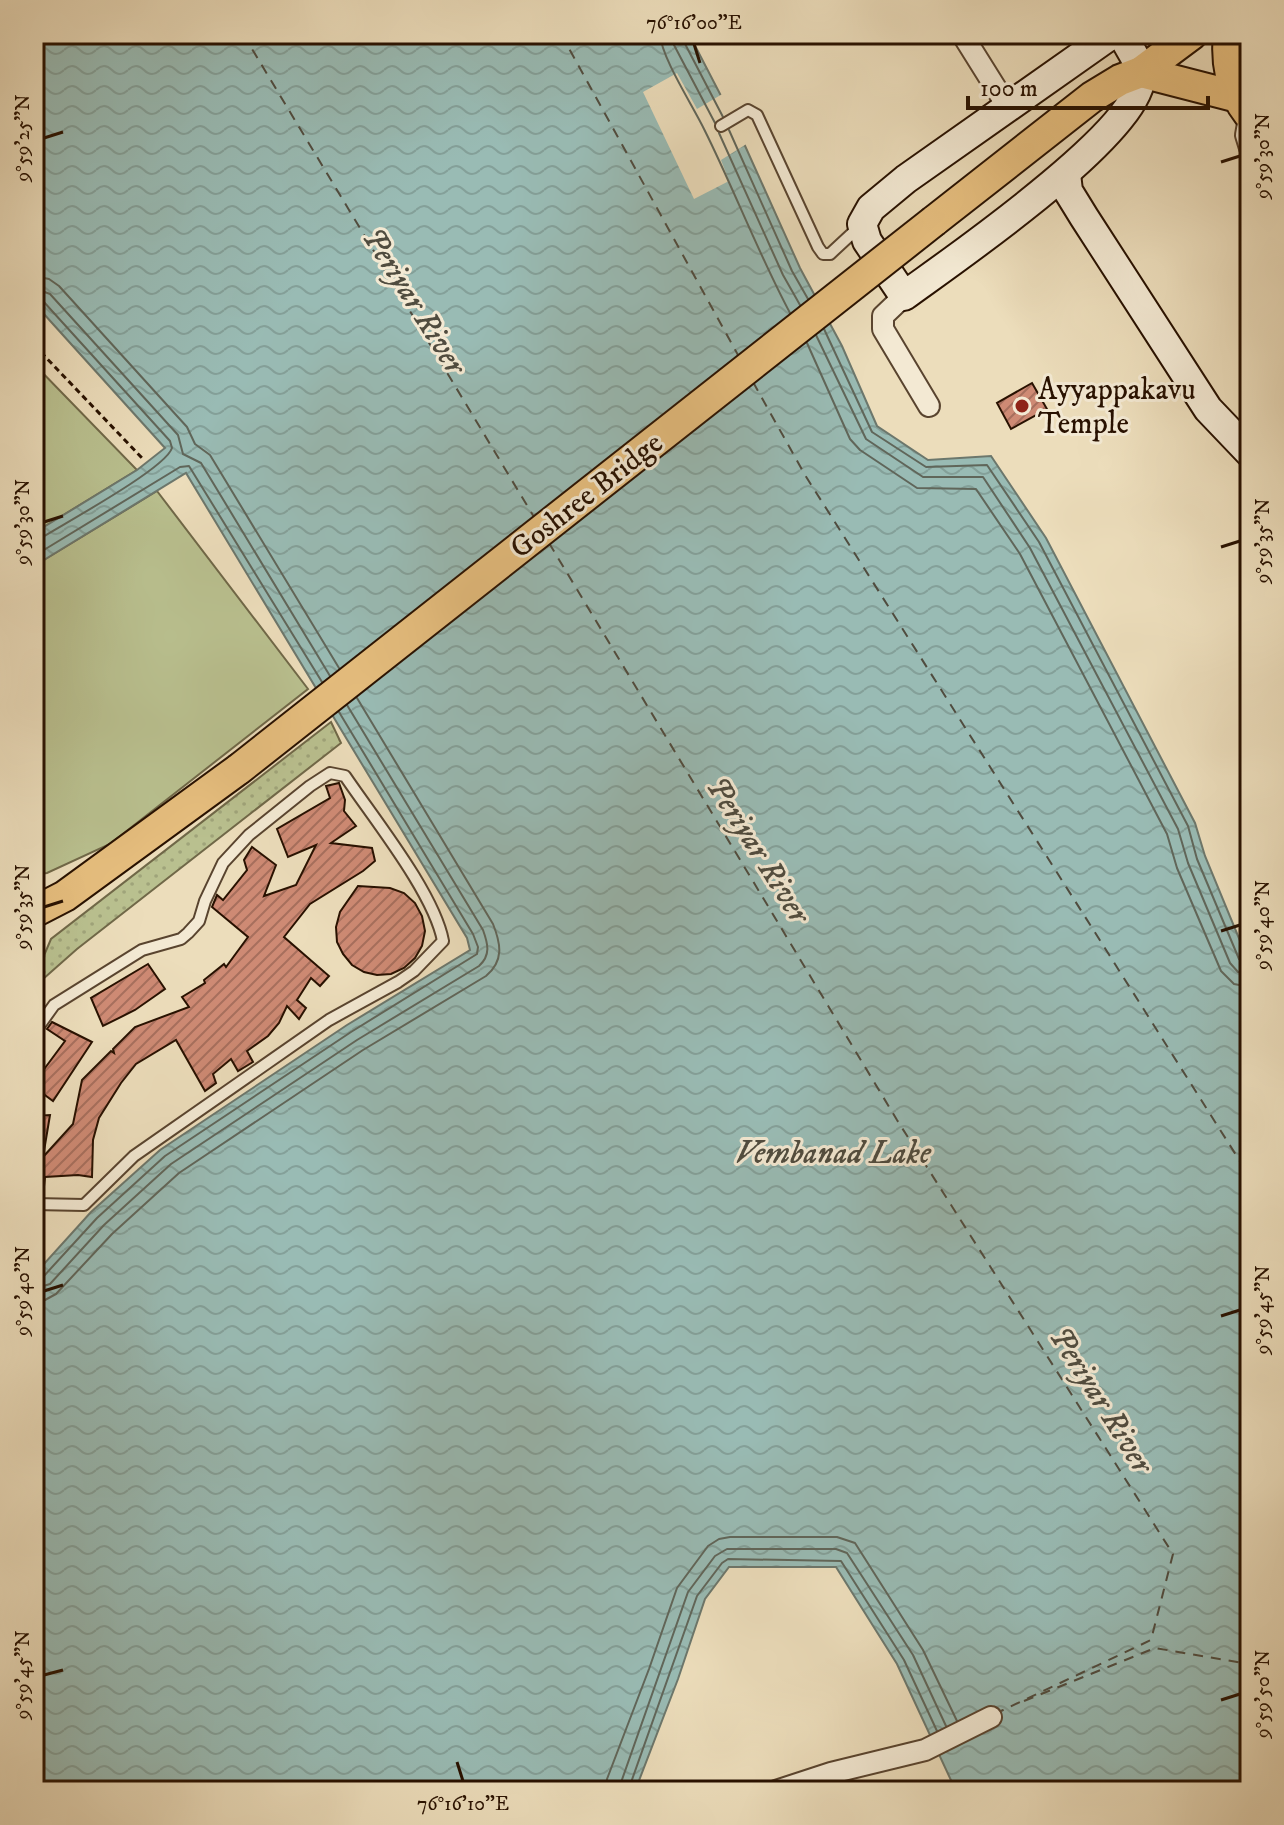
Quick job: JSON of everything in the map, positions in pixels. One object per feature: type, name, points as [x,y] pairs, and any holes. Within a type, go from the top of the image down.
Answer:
[{"type":"highway","points":[[1231,34],[1230,59],[1246,107]]},
{"type":"main road","name":"Goshree Bridge","points":[[139,842],[239,769],[1092,97],[1120,80],[1141,72],[1192,34]]},
{"type":"main road","points":[[1141,72],[1246,107]]},
{"type":"main road","points":[[34,896],[69,874],[139,842]]},
{"type":"main road","points":[[34,912],[65,896],[139,842]]},
{"type":"street","points":[[962,34],[1007,106]]},
{"type":"street","points":[[904,296],[867,241],[862,224],[871,208],[1007,106],[1112,34]]},
{"type":"street","points":[[929,406],[883,329],[883,316],[904,296],[1066,174],[1123,117],[1136,98],[1141,72],[1122,34]]},
{"type":"street","points":[[1246,107],[1246,135],[1250,148]]},
{"type":"street","points":[[1066,174],[1068,191],[1208,409],[1250,453]]},
{"type":"street","points":[[776,1791],[831,1773],[925,1750],[991,1717]]},
{"type":"lane","points":[[721,126],[748,110],[757,115],[823,254],[830,254],[838,248],[862,224]]},
{"type":"lane","points":[[34,1033],[54,1005],[142,950],[181,939],[188,933],[199,921],[223,863],[249,835],[330,773],[345,776],[403,861],[439,922],[443,941],[414,971],[329,1020],[134,1156],[84,1205],[34,1204]]},
{"type":"path","points":[[34,345],[142,458]]},
{"type":"green space","points":[[34,364],[137,470],[34,533]]},
{"type":"green space","points":[[157,491],[308,689],[110,844],[47,873],[34,875],[34,566]]},
{"type":"green space","points":[[331,722],[341,743],[77,949],[34,987],[34,979],[51,939]]},
{"type":"water","name":"Vembanad Lake","points":[[34,34],[689,34],[733,119],[800,268],[842,346],[877,426],[928,460],[991,456],[1046,538],[1195,823],[1205,856],[1250,965],[1250,1791],[956,1791],[897,1664],[836,1567],[729,1567],[705,1599],[635,1791],[34,1791],[34,1275],[91,1212],[160,1150],[347,1025],[470,950],[467,938],[186,473],[34,566],[34,533],[137,470],[165,448],[34,303]]},
{"type":"pier","points":[[677,73],[697,109],[724,93],[748,143],[721,160],[729,181],[694,199],[643,92]]},
{"type":"building","name":"Ayyappakavu Temple","points":[[1032,383],[1047,409],[1011,429],[997,403]]},
{"type":"building","points":[[339,783],[345,800],[344,811],[356,826],[331,843],[372,848],[375,861],[310,904],[284,937],[329,976],[320,986],[311,978],[297,1000],[306,1008],[299,1019],[287,1006],[268,1036],[247,1051],[253,1062],[238,1071],[231,1059],[213,1074],[216,1083],[205,1091],[176,1040],[136,1064],[99,1118],[93,1140],[92,1177],[45,1177],[43,1196],[34,1196],[34,1116],[50,1115],[43,1157],[73,1124],[82,1080],[111,1051],[114,1053],[113,1049],[135,1027],[189,1007],[182,997],[205,983],[204,980],[224,964],[226,967],[248,937],[212,907],[217,895],[223,900],[247,870],[244,860],[252,847],[276,865],[264,896],[296,885],[316,845],[288,857],[277,829],[330,798],[326,786]]},
{"type":"building","points":[[358,886],[390,888],[404,893],[415,903],[425,931],[422,946],[404,968],[391,974],[377,975],[352,965],[343,954],[337,942],[336,927],[340,912]]},
{"type":"building","points":[[148,964],[165,989],[135,1010],[103,1026],[91,998]]},
{"type":"building","points":[[52,1022],[92,1042],[53,1101],[34,1087],[34,1075],[39,1076],[65,1041],[47,1029]]},
{"type":"ferry route","points":[[243,34],[534,517]]},
{"type":"ferry route","points":[[561,34],[738,355]]},
{"type":"ferry route","points":[[753,382],[805,475],[1250,1177]]},
{"type":"ferry route","points":[[549,543],[897,1120],[1173,1554],[1151,1640],[1001,1711]]},
{"type":"ferry route","points":[[1024,1701],[1155,1648],[1243,1663],[1250,1673]]},
{"type":"place","name":"Ayyappakavu Temple","points":[[1022,406]]},
{"type":"water label","name":"Periyar River","points":[[415,300]]},
{"type":"water label","name":"Periyar River","points":[[759,849]]},
{"type":"water label","name":"Periyar River","points":[[1102,1399]]}]
